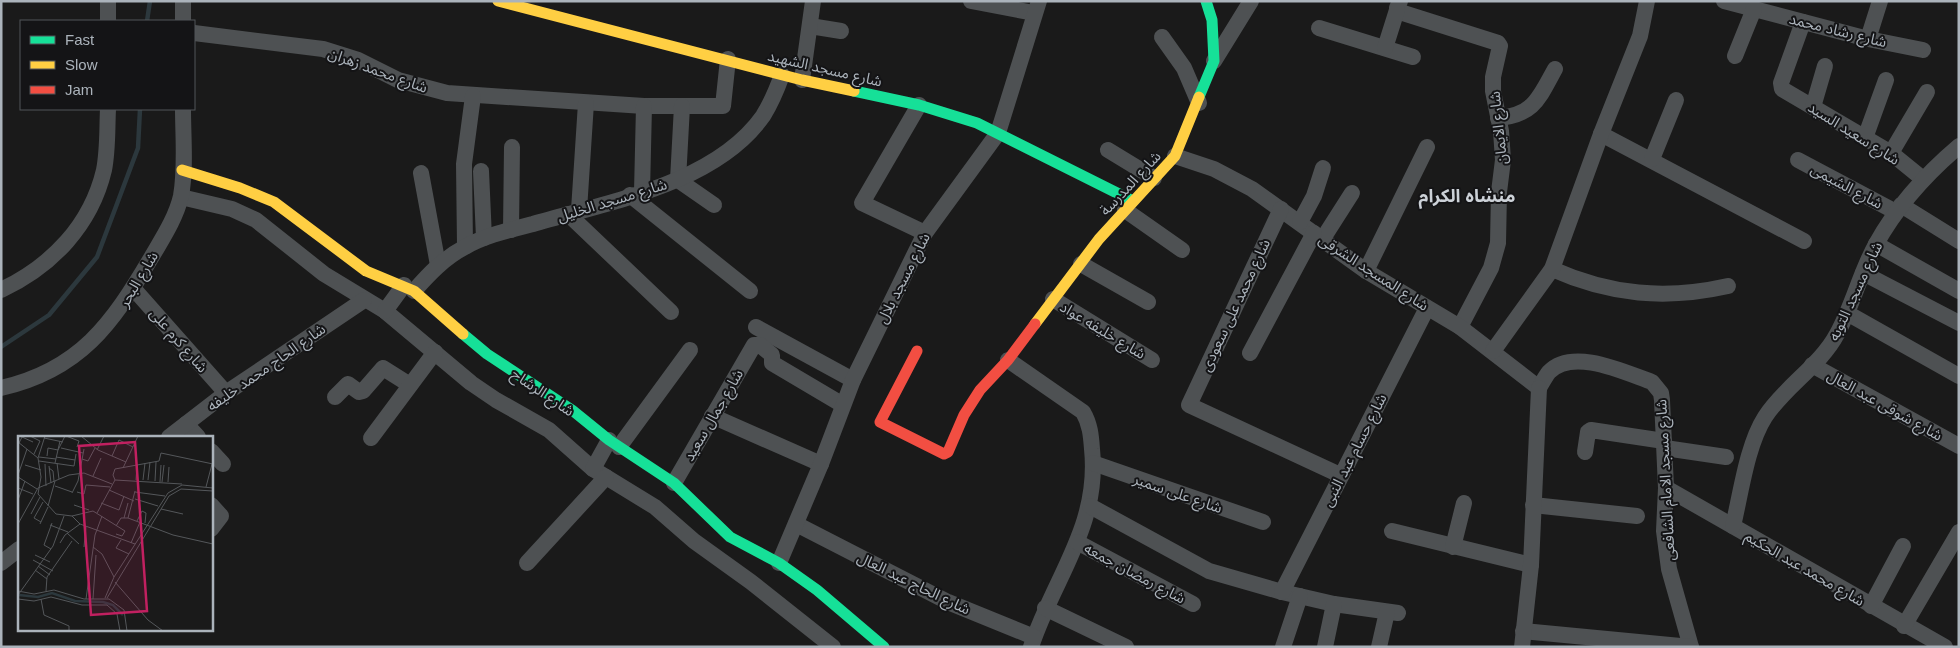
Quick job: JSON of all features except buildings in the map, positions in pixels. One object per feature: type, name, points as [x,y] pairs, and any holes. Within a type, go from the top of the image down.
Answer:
[{"type":"street","points":[[108,1],[108,20]]},
{"type":"street","points":[[183,1],[183,20]]},
{"type":"street","name":"شارع مسجد الشهيد","points":[[498,1],[728,59],[802,80],[919,105],[976,123],[998,133],[1129,205]]},
{"type":"street","points":[[802,80],[813,1]]},
{"type":"street","points":[[971,1],[1036,7]]},
{"type":"street","name":"شارع المدرسة","points":[[917,351],[880,422],[942,454],[948,452],[964,415],[980,390],[1008,360],[1081,264],[1129,205],[1175,156],[1199,103],[1214,61],[1212,20],[1206,1]]},
{"type":"street","points":[[1214,61],[1251,1]]},
{"type":"street","points":[[1493,351],[1552,269],[1601,134],[1640,36],[1647,1]]},
{"type":"street","name":"شارع رشاد محمد","points":[[1724,1],[1803,22],[1923,50]]},
{"type":"street","points":[[1868,38],[1880,1]]},
{"type":"street","points":[[1385,48],[1398,6]]},
{"type":"street","name":"شارع الايمان","points":[[1398,6],[1498,43],[1500,50],[1493,77],[1492,91],[1498,118],[1503,160],[1499,192],[1498,243],[1491,268],[1460,327]]},
{"type":"street","name":"شارع مسجد بلال","points":[[779,563],[822,464],[853,380],[925,233],[998,133],[1036,7]]},
{"type":"street","points":[[1735,56],[1754,9]]},
{"type":"street","name":"شارع سعيد السيد","points":[[1803,22],[1781,83],[1783,91],[1891,154],[1922,179]]},
{"type":"street","points":[[810,26],[841,31]]},
{"type":"street","points":[[1319,28],[1413,57]]},
{"type":"street","name":"شارع محمد زهران","points":[[195,33],[323,49],[350,57],[398,80],[422,88],[473,96],[644,106],[723,106],[728,59]]},
{"type":"street","points":[[1162,37],[1184,68],[1199,103]]},
{"type":"street","points":[[1813,107],[1825,66]]},
{"type":"street","points":[[1498,118],[1515,116],[1532,107],[1538,100],[1555,69]]},
{"type":"street","name":"شارع مسجد الخليل","points":[[398,296],[465,246],[484,238],[678,180],[712,162],[748,133],[770,103],[782,75]]},
{"type":"street","points":[[1865,138],[1886,80]]},
{"type":"street","points":[[1891,154],[1927,92]]},
{"type":"street","points":[[465,246],[464,164],[473,96]]},
{"type":"street","points":[[1652,159],[1676,100]]},
{"type":"street","points":[[586,103],[573,212],[671,312]]},
{"type":"street","points":[[919,105],[862,202],[925,233]]},
{"type":"street","points":[[644,106],[636,193],[750,291]]},
{"type":"street","points":[[682,106],[678,180],[714,205]]},
{"type":"street","points":[[1,290],[38,268],[65,246],[83,222],[96,196],[104,168],[108,110]]},
{"type":"street","name":"شارع البحر","points":[[1,388],[32,379],[59,366],[83,349],[105,328],[133,288],[170,225],[181,197],[183,110]]},
{"type":"street","points":[[1601,134],[1652,159],[1804,241]]},
{"type":"street","points":[[1366,271],[1427,146]]},
{"type":"street","name":"شارع مسجد التوبه","points":[[1734,526],[1757,432],[1766,416],[1836,336],[1848,313],[1863,272],[1876,244],[1899,209],[1922,179],[1959,146]]},
{"type":"street","points":[[511,230],[512,147]]},
{"type":"street","points":[[1108,150],[1154,178]]},
{"type":"street","name":"شارع المسجد الشرقى","points":[[1175,156],[1214,169],[1252,189],[1281,208],[1366,271],[1460,327],[1539,388]]},
{"type":"street","name":"شارع الشيمى","points":[[1798,160],[1899,209],[1959,241]]},
{"type":"street","points":[[1300,222],[1314,196],[1323,168]]},
{"type":"street","name":"شارع الرشاح","points":[[182,170],[236,198],[256,220],[324,274],[364,300],[398,296]]},
{"type":"street","points":[[482,171],[484,238]]},
{"type":"street","points":[[421,174],[438,265]]},
{"type":"street","points":[[1250,353],[1318,237],[1352,193]]},
{"type":"street","name":"شارع الرشاح","points":[[181,197],[236,198],[274,202],[398,296],[572,410],[611,445],[674,483],[730,537],[779,563],[840,608],[884,647]]},
{"type":"street","points":[[1129,205],[1182,250]]},
{"type":"street","name":"شارع محمد على سعودى","points":[[1281,208],[1189,402],[1192,408],[1340,475]]},
{"type":"street","points":[[1876,244],[1959,291]]},
{"type":"street","points":[[1081,264],[1148,302]]},
{"type":"street","points":[[1552,269],[1594,285],[1639,294],[1684,294],[1728,286]]},
{"type":"street","points":[[1863,272],[1959,323]]},
{"type":"street","name":"شارع كرم على","points":[[133,288],[226,393]]},
{"type":"street","name":"شارع الرشاح","points":[[398,296],[435,352],[471,383],[496,400],[549,430],[598,470],[655,507],[694,541],[752,582],[833,647]]},
{"type":"street","name":"شارع الحاج محمد خليفه","points":[[170,436],[226,393],[364,300]]},
{"type":"street","name":"شارع خليفه عواد","points":[[1054,300],[1152,360]]},
{"type":"street","name":"شارع حسام عبد النبى","points":[[1282,592],[1340,475],[1427,308]]},
{"type":"street","points":[[1848,313],[1959,376]]},
{"type":"street","points":[[756,327],[853,380]]},
{"type":"street","name":"شارع جمال سعيد","points":[[674,483],[752,347],[760,345],[772,355],[772,363],[843,405]]},
{"type":"street","points":[[527,563],[598,470],[611,445],[690,350]]},
{"type":"street","points":[[371,438],[435,352]]},
{"type":"street","points":[[1008,360],[1083,412],[1088,422],[1094,463],[1090,506],[1077,542],[1046,608],[1033,642]]},
{"type":"street","name":"شارع مسجد الامام الشافعى","points":[[1539,388],[1550,371],[1570,362],[1590,361],[1652,382],[1661,393],[1666,488],[1664,531],[1669,569],[1692,647]]},
{"type":"street","name":"شارع شوقى عبد العال","points":[[1812,365],[1959,446]]},
{"type":"street","points":[[335,397],[347,384],[363,391],[383,368],[410,385]]},
{"type":"street","points":[[1539,388],[1531,565],[1522,639],[1692,647]]},
{"type":"street","points":[[712,416],[822,464]]},
{"type":"street","points":[[186,424],[197,436]]},
{"type":"street","points":[[1585,452],[1588,432],[1591,430],[1726,457]]},
{"type":"street","points":[[212,452],[223,464]]},
{"type":"street","name":"شارع على سمير","points":[[1094,463],[1263,522]]},
{"type":"street","name":"شارع محمد عبد الحكيم","points":[[1666,488],[1904,626],[1944,647]]},
{"type":"street","points":[[1453,546],[1464,502]]},
{"type":"street","points":[[1533,505],[1637,516]]},
{"type":"street","points":[[212,506],[220,516],[212,528]]},
{"type":"street","points":[[1090,506],[1209,571],[1282,592],[1334,604],[1392,613],[1379,647]]},
{"type":"street","name":"شارع الحاج عبد العال","points":[[796,524],[948,602],[1033,642]]},
{"type":"street","points":[[1392,532],[1531,565]]},
{"type":"street","points":[[1904,626],[1959,532]]},
{"type":"street","name":"شارع رمضان جمعه","points":[[1077,542],[1193,604]]},
{"type":"street","points":[[1871,606],[1903,546]]},
{"type":"street","points":[[1,563],[18,551]]},
{"type":"street","points":[[1283,647],[1300,596]]},
{"type":"street","points":[[1325,647],[1334,604]]},
{"type":"street","points":[[1046,608],[1126,647]]},
{"type":"waterway","points":[[147,20],[150,1]]},
{"type":"waterway","points":[[1,347],[49,315],[97,257],[138,148],[140,110]]},
{"type":"traffic: fast","points":[[1199,97],[1214,61],[1212,20],[1206,1]]},
{"type":"traffic: fast","points":[[854,91],[919,105],[977,123],[1133,201]]},
{"type":"traffic: fast","points":[[463,334],[487,354],[572,410],[609,440],[674,483],[730,537],[779,563],[817,590],[884,647]]},
{"type":"traffic: slow","points":[[498,1],[802,80],[854,91]]},
{"type":"traffic: slow","points":[[1035,324],[1099,239],[1175,156],[1199,97]]},
{"type":"traffic: slow","points":[[182,170],[240,188],[274,202],[366,271],[414,291],[463,334]]},
{"type":"traffic: jam","points":[[917,351],[880,422],[944,454],[948,452],[964,415],[980,390],[1008,360],[1035,324]]},
{"type":"district","name":"منشاه الكرام","points":[[1467,196]]}]
